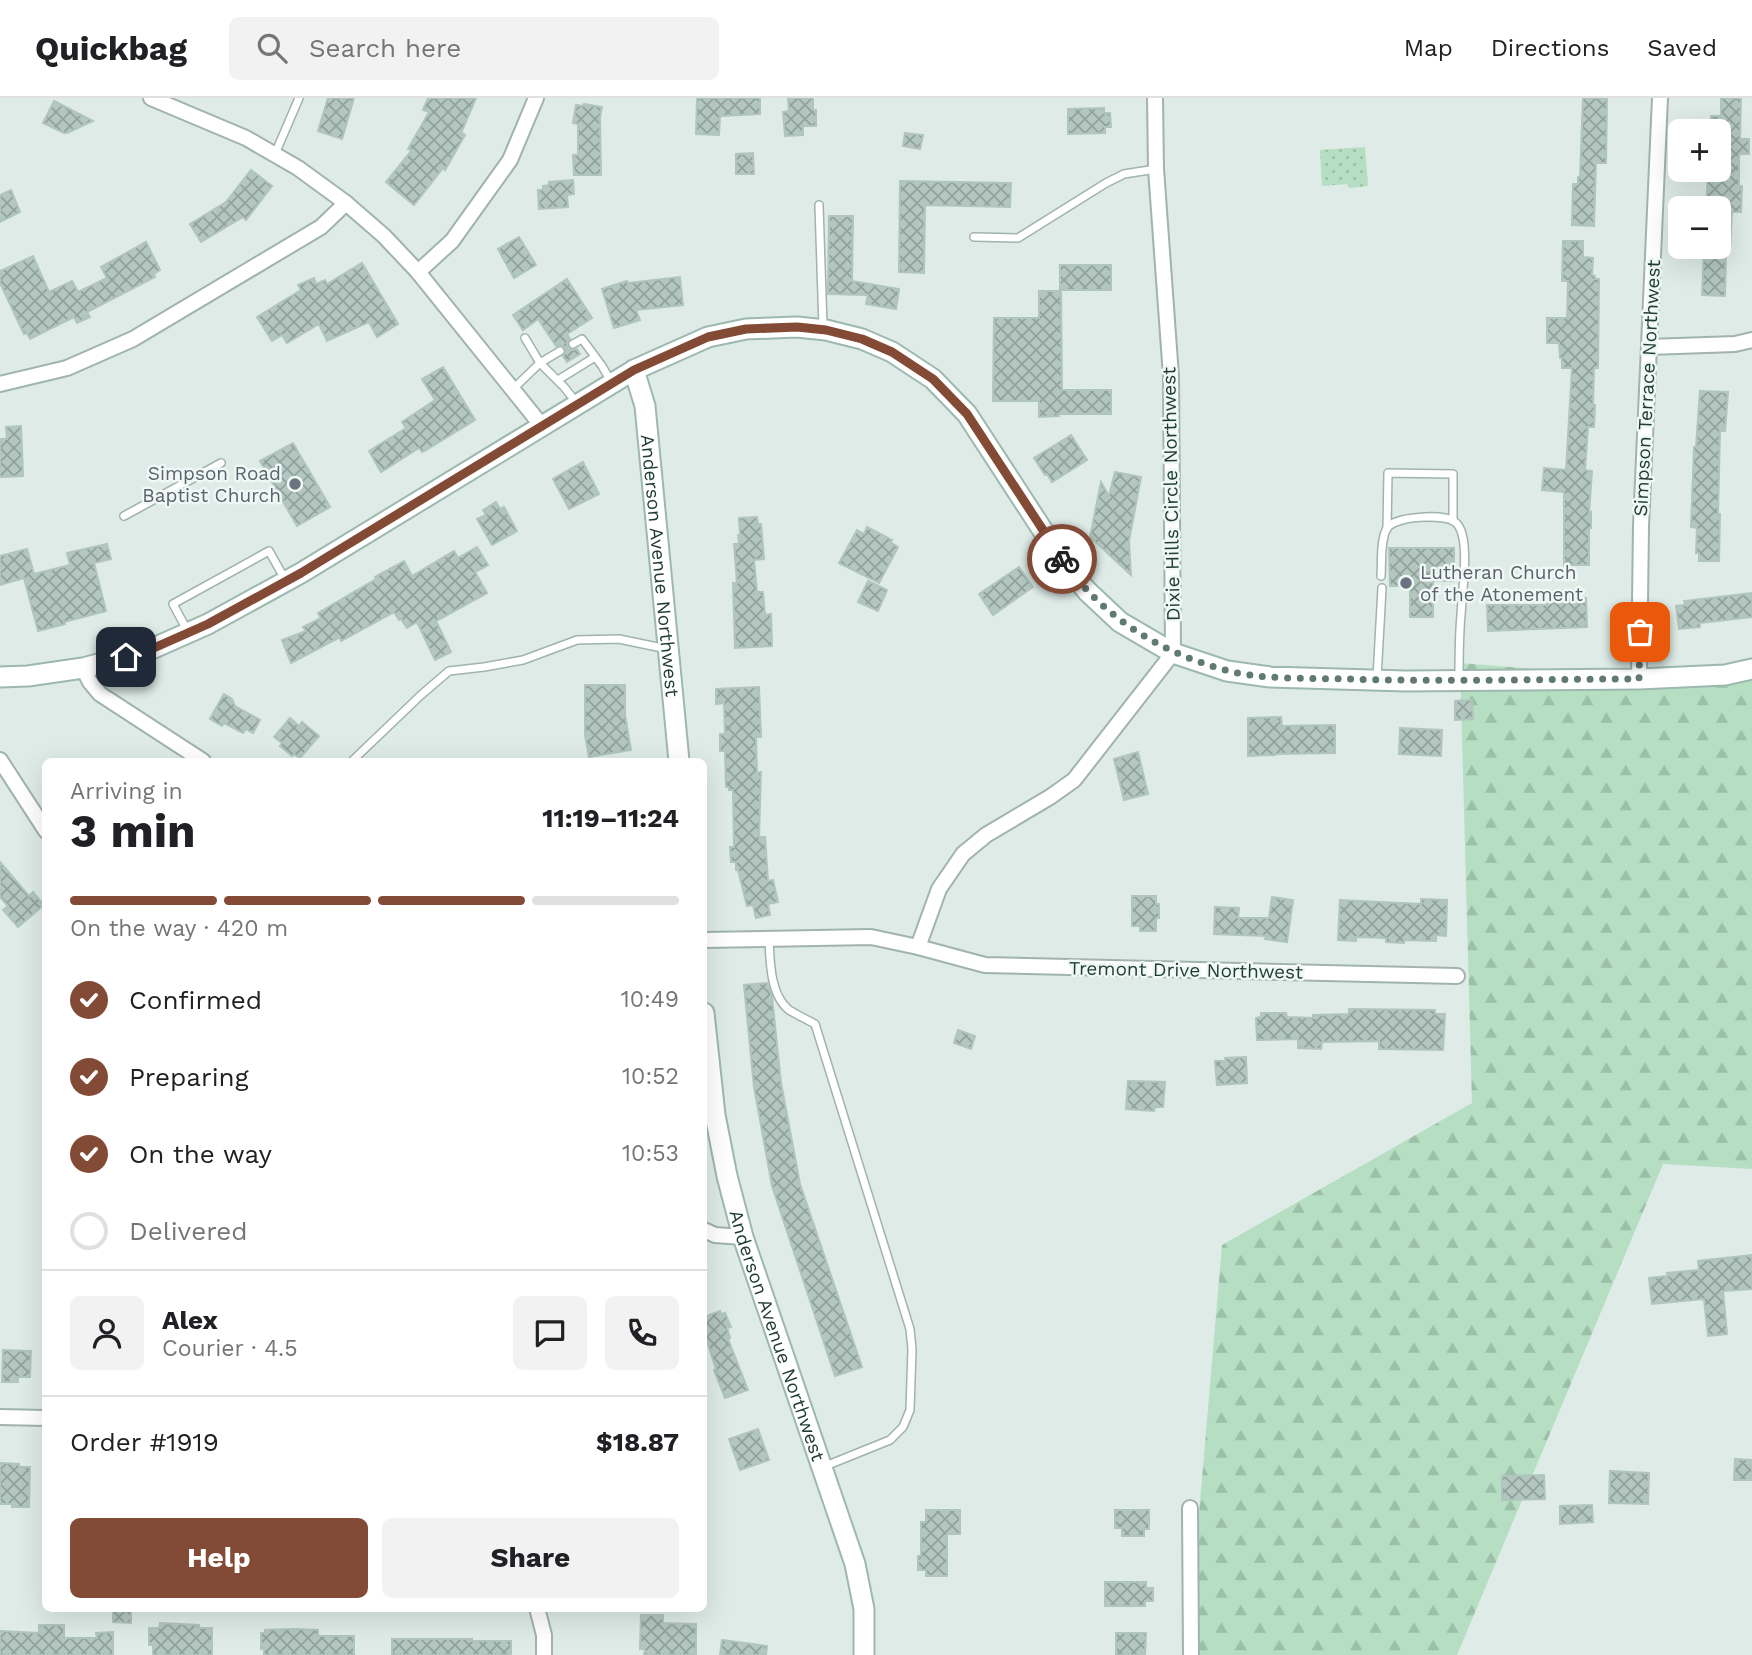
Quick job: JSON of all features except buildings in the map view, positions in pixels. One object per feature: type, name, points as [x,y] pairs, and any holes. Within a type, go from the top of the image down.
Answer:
[{"type":"main road","points":[[0,677],[83,668],[147,651],[188,633],[286,581],[634,370],[708,337],[746,329],[797,327],[862,339],[892,352],[933,379],[967,414],[1065,563],[1087,591],[1120,621],[1173,653],[1227,671],[1270,677],[1377,680],[1639,679],[1725,675],[1752,669]]},
{"type":"main road","name":"Anderson Avenue Northwest","points":[[634,370],[645,406],[679,758]]},
{"type":"main road","name":"Anderson Avenue Northwest","points":[[707,1041],[715,1115],[727,1176],[743,1237],[855,1564],[864,1609],[864,1655]]},
{"type":"street","points":[[151,98],[247,138],[298,168],[346,203],[384,236],[418,272],[542,426]]},
{"type":"street","points":[[418,272],[452,241],[510,160],[536,98]]},
{"type":"street","name":"Dixie Hills Circle Northwest","points":[[1155,98],[1156,169],[1171,376],[1173,653]]},
{"type":"street","name":"Simpson Terrace Northwest","points":[[1639,679],[1641,526],[1660,98]]},
{"type":"street","points":[[0,384],[67,368],[133,339],[321,227],[346,203]]},
{"type":"street","points":[[1649,347],[1735,344],[1752,340]]},
{"type":"street","points":[[707,940],[871,937],[918,947],[939,888],[963,854],[986,835],[1050,797],[1074,779],[1173,653]]},
{"type":"street","points":[[83,668],[100,694],[198,758]]},
{"type":"street","points":[[0,760],[42,825]]},
{"type":"street","name":"Tremont Drive Northwest","points":[[918,947],[985,965],[1457,976]]},
{"type":"street","points":[[707,1231],[715,1235],[743,1237]]},
{"type":"street","points":[[0,1418],[42,1418]]},
{"type":"street","points":[[1190,1508],[1191,1655]]},
{"type":"street","points":[[538,1612],[544,1635],[544,1655]]},
{"type":"lane","points":[[275,155],[299,98]]},
{"type":"lane","points":[[974,237],[1018,238],[1106,183],[1125,174],[1156,169]]},
{"type":"lane","points":[[819,205],[822,330]]},
{"type":"lane","points":[[525,338],[540,363],[578,404]]},
{"type":"lane","points":[[573,344],[582,339],[612,383]]},
{"type":"lane","points":[[512,390],[540,363],[560,352]]},
{"type":"lane","points":[[558,380],[595,357]]},
{"type":"lane","points":[[124,516],[221,463]]},
{"type":"lane","points":[[1381,576],[1382,549],[1387,529],[1388,473],[1453,474],[1453,520]]},
{"type":"lane","points":[[1387,529],[1403,520],[1430,517],[1453,520],[1458,525],[1464,542],[1459,680]]},
{"type":"lane","points":[[188,633],[173,604],[269,551],[286,581]]},
{"type":"lane","points":[[1377,680],[1381,588]]},
{"type":"lane","points":[[355,758],[449,671],[523,660],[578,640],[619,639],[668,649]]},
{"type":"lane","points":[[769,939],[771,974],[776,990],[787,1008],[815,1024],[910,1329],[910,1410],[903,1427],[890,1440],[822,1468]]},
{"type":"green space","points":[[1365,147],[1368,186],[1322,186],[1320,150]]},
{"type":"green space","points":[[1460,663],[1703,682],[1752,679],[1752,1169],[1663,1164],[1457,1655],[1187,1655],[1222,1245],[1472,1103]]},
{"type":"way so far","points":[[1062,559],[1087,591],[1120,621],[1173,653],[1227,671],[1270,677],[1405,681],[1639,679],[1640,632]]},
{"type":"place","name":"Simpson Road Baptist Church","points":[[295,484]]},
{"type":"place","name":"Lutheran Church of the Atonement","points":[[1406,583]]},
{"type":"route","points":[[126,657],[147,651],[208,624],[301,573],[634,370],[708,337],[746,329],[797,327],[826,330],[862,339],[892,352],[933,379],[967,414],[1062,559]]}]
